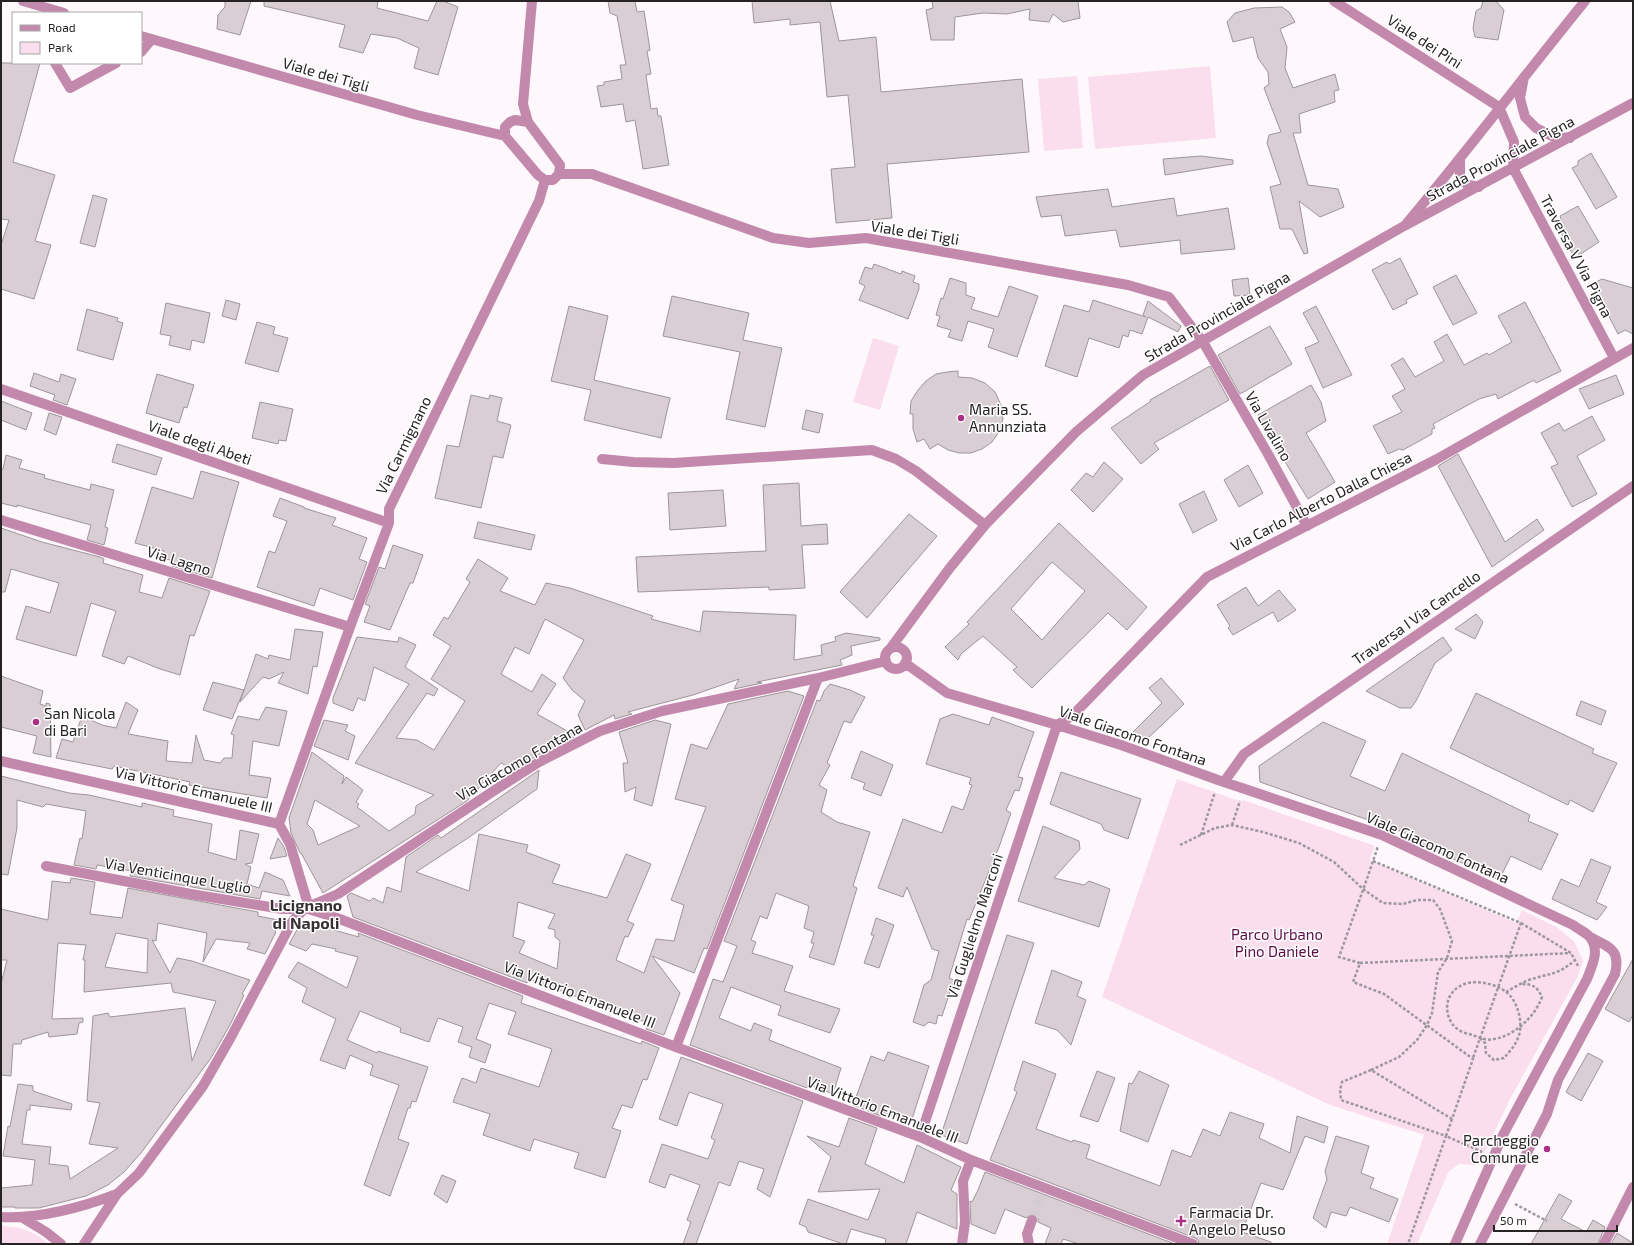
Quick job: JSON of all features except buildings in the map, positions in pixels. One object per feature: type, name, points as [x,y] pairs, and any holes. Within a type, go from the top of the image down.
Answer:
[{"type":"street","points":[[23,1],[40,9],[58,12]]},
{"type":"street","points":[[528,122],[515,120],[510,122],[505,127],[505,136],[538,175],[545,180],[553,180],[559,174],[560,165],[528,122],[523,104],[532,1]]},
{"type":"street","name":"Viale dei Pini","points":[[1334,1],[1499,107]]},
{"type":"street","points":[[1404,226],[1460,160],[1499,107],[1585,1]]},
{"type":"street","name":"Viale dei Tigli","points":[[142,36],[417,115],[505,136]]},
{"type":"street","points":[[142,51],[152,39]]},
{"type":"street","points":[[56,64],[70,88],[114,64]]},
{"type":"street","points":[[1525,76],[1520,98],[1525,117],[1536,128],[1552,136],[1570,138]]},
{"type":"street","name":"Strada Provinciale Pigna","points":[[890,649],[948,569],[985,525],[1076,432],[1143,376],[1404,226],[1633,103]]},
{"type":"street","points":[[1499,107],[1514,142],[1513,168]]},
{"type":"street","points":[[1460,160],[1460,175],[1466,184],[1479,187]]},
{"type":"street","name":"Traversa V Via Pigna","points":[[1513,168],[1614,358]]},
{"type":"street","name":"Viale dei Tigli","points":[[559,174],[592,174],[773,238],[809,243],[866,238],[1128,285],[1169,297],[1203,342]]},
{"type":"street","name":"Via Carmignano","points":[[279,824],[389,523],[389,509],[539,201],[545,180]]},
{"type":"street","name":"Via Livalino","points":[[1203,342],[1268,454],[1307,526]]},
{"type":"street","name":"Via Carlo Alberto Dalla Chiesa","points":[[1057,725],[1072,716],[1207,577],[1437,459],[1633,348]]},
{"type":"street","name":"Viale degli Abeti","points":[[1,389],[389,523]]},
{"type":"street","points":[[602,459],[633,462],[674,463],[872,450],[896,459],[916,471],[985,525]]},
{"type":"street","name":"Traversa I Via Cancello","points":[[1224,782],[1244,754],[1633,486]]},
{"type":"street","name":"Via Lagno","points":[[1,520],[350,628]]},
{"type":"street","points":[[897,647],[903,650],[907,656],[906,663],[903,666],[896,668],[890,666],[886,661],[886,654],[890,649],[897,647]]},
{"type":"street","name":"Via Giacomo Fontana","points":[[306,908],[338,894],[494,790],[539,762],[582,740],[622,723],[662,711],[818,678],[886,661]]},
{"type":"street","name":"Viale Giacomo Fontana","points":[[906,663],[947,693],[1121,745],[1224,782],[1382,835],[1573,925],[1590,937],[1611,948],[1616,953],[1618,962],[1615,974],[1558,1080],[1547,1114],[1480,1244]]},
{"type":"street","points":[[676,1047],[818,678]]},
{"type":"street","name":"Via Guglielmo Marconi","points":[[920,1137],[1057,725]]},
{"type":"street","name":"Via Vittorio Emanuele III","points":[[1,762],[279,824],[290,844],[307,901],[306,908],[337,918],[676,1047],[920,1137],[1043,1191],[1193,1244]]},
{"type":"street","name":"Via Venticinque Luglio","points":[[46,866],[191,894],[282,909],[306,908]]},
{"type":"street","points":[[84,1244],[118,1194],[139,1173],[203,1086],[231,1037],[292,922],[306,908]]},
{"type":"street","points":[[1455,1244],[1503,1135],[1587,979],[1596,953],[1590,937]]},
{"type":"street","points":[[962,1244],[966,1222],[963,1181],[971,1160]]},
{"type":"street","points":[[1604,1244],[1633,1187]]},
{"type":"street","points":[[1,1217],[23,1218],[71,1209],[118,1194]]},
{"type":"street","points":[[23,1218],[46,1232],[61,1244]]},
{"type":"street","points":[[1029,1244],[1027,1234],[1032,1220]]},
{"type":"path","points":[[1201,835],[1216,790]]},
{"type":"path","points":[[1232,825],[1240,798]]},
{"type":"path","points":[[1180,845],[1215,828],[1232,825],[1263,832],[1299,843],[1334,862],[1363,889],[1384,903],[1403,904],[1417,900],[1433,900],[1440,909],[1452,941],[1446,958],[1438,972],[1432,1013],[1427,1026],[1417,1040],[1399,1057],[1342,1082],[1340,1090],[1341,1100],[1446,1136],[1408,1244]]},
{"type":"path","points":[[1379,844],[1338,957],[1360,963],[1571,953]]},
{"type":"path","points":[[1373,860],[1521,923],[1571,953],[1575,960],[1565,969],[1521,984],[1506,992]]},
{"type":"path","points":[[1370,1070],[1452,1119],[1521,923]]},
{"type":"path","points":[[1360,963],[1354,982],[1384,994],[1473,1059]]},
{"type":"path","points":[[1480,1038],[1485,1043],[1486,1053],[1494,1060],[1504,1058],[1518,1038],[1521,1025],[1520,1016],[1514,1003],[1506,992],[1498,988],[1472,982],[1461,984],[1451,993],[1447,1007],[1450,1021],[1459,1030],[1480,1038],[1494,1039],[1511,1034],[1521,1025],[1531,1017],[1538,1007],[1542,997],[1538,988],[1531,984],[1521,984]]},
{"type":"green space","points":[[1210,66],[1216,138],[1095,149],[1088,77]]},
{"type":"green space","points":[[1077,76],[1083,148],[1044,151],[1038,79]]},
{"type":"green space","points":[[873,338],[899,346],[880,410],[853,402]]},
{"type":"green space","name":"Parco Urbano Pino Daniele","points":[[1177,779],[1242,802],[1243,800],[1375,846],[1370,860],[1516,923],[1522,910],[1558,928],[1574,941],[1583,961],[1578,976],[1508,1103],[1479,1165],[1459,1164],[1449,1171],[1417,1244],[1387,1244],[1424,1135],[1330,1105],[1102,997]]},
{"type":"green space","points":[[1,1226],[14,1227],[32,1232],[48,1244],[1,1244]]},
{"type":"tunnel","points":[[1032,1220],[1041,1195]]},
{"type":"place","name":"Maria SS. Annunziata","points":[[961,418]]},
{"type":"place","name":"San Nicola di Bari","points":[[36,722]]},
{"type":"place","name":"Parcheggio Comunale","points":[[1547,1149]]},
{"type":"place","name":"Farmacia Dr. Angelo Peluso","points":[[1181,1221]]},
{"type":"district","name":"Licignano di Napoli","points":[[306,913]]}]
